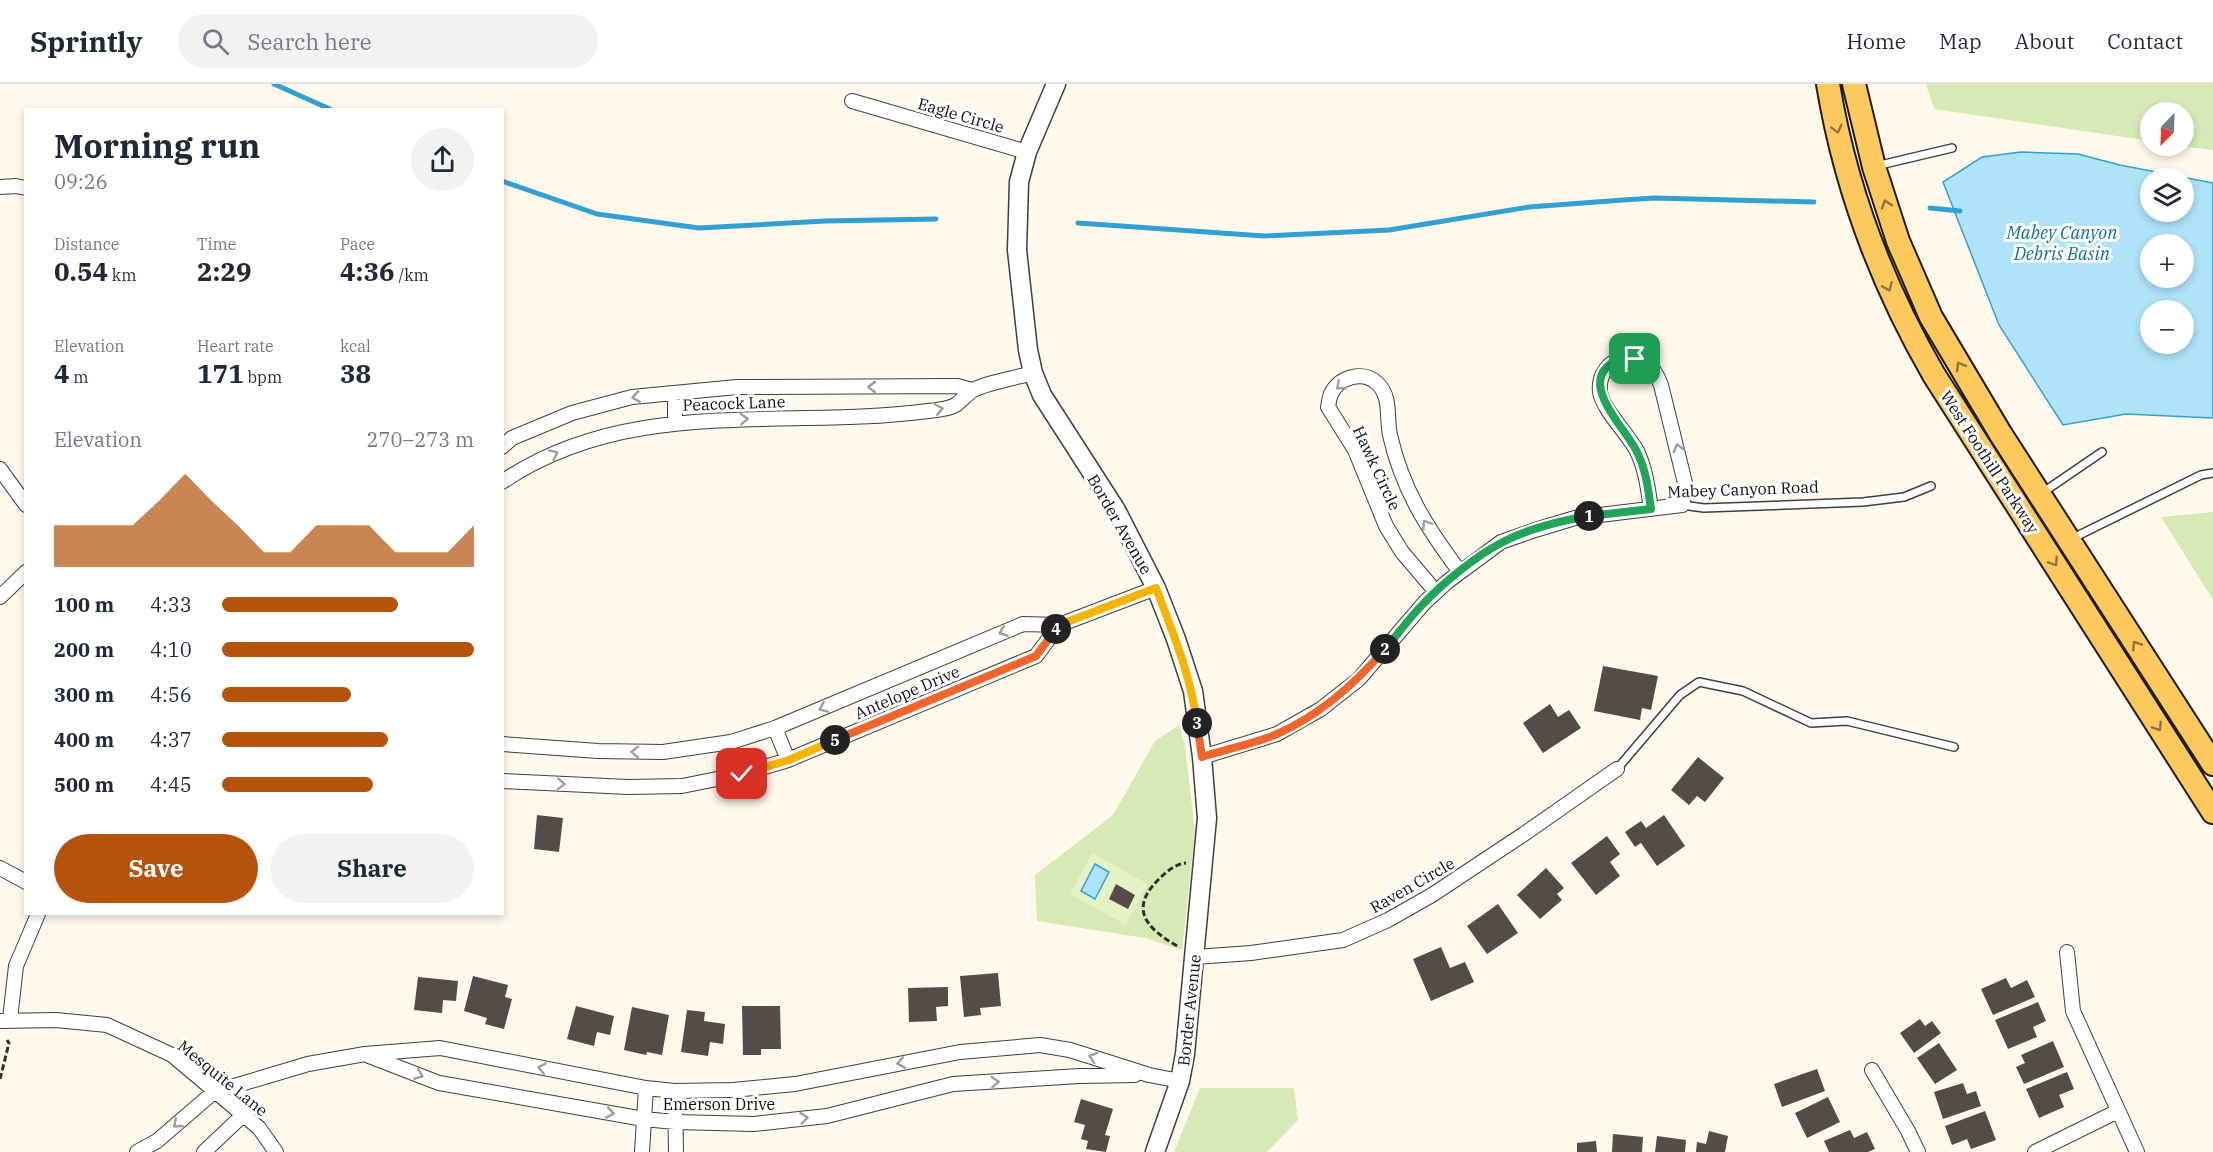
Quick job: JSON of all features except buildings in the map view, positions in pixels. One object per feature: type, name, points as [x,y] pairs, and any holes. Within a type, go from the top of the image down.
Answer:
[{"type":"main road","name":"West Foothill Parkway","points":[[1828,84],[1848,173],[1867,233],[1889,290],[1934,375],[2213,812]]},
{"type":"main road","name":"West Foothill Parkway","points":[[1854,84],[1874,167],[1898,241],[1930,317],[2000,433],[2213,765]]},
{"type":"main road","points":[[1934,375],[1963,400],[2041,520],[2069,540]]},
{"type":"street","name":"Border Avenue","points":[[1056,84],[1027,152],[1019,182],[1017,250],[1028,350],[1033,373],[1042,395],[1116,510],[1156,588],[1176,639],[1193,691],[1208,818],[1180,1081],[1155,1152]]},
{"type":"street","name":"Eagle Circle","points":[[852,101],[1027,152]]},
{"type":"street","points":[[0,187],[24,188]]},
{"type":"street","points":[[1651,509],[1646,472],[1636,450],[1600,394],[1603,371],[1612,362],[1623,357],[1646,363],[1656,374],[1661,385],[1686,487],[1682,505]]},
{"type":"street","name":"Peacock Lane","points":[[504,481],[559,451],[618,432],[675,422],[859,416],[928,411],[956,405],[972,390],[1033,373]]},
{"type":"street","name":"Hawk Circle","points":[[1436,592],[1402,552],[1386,526],[1355,450],[1328,407],[1331,394],[1338,384],[1352,376],[1365,376],[1377,383],[1387,399],[1388,425],[1395,459],[1406,487],[1419,513],[1460,572]]},
{"type":"street","name":"Peacock Lane","points":[[504,445],[512,438],[572,413],[632,397],[737,387],[957,386],[972,390]]},
{"type":"street","points":[[675,393],[675,422]]},
{"type":"street","points":[[0,469],[24,502]]},
{"type":"street","name":"Mabey Canyon Road","points":[[1202,757],[1277,734],[1321,710],[1359,679],[1425,602],[1460,572],[1501,542],[1575,518],[1682,505]]},
{"type":"street","points":[[0,597],[24,574]]},
{"type":"street","name":"Antelope Drive","points":[[504,744],[598,751],[663,752],[731,742],[775,728],[1023,624],[1059,625],[1156,588]]},
{"type":"street","name":"Antelope Drive","points":[[504,781],[628,787],[682,786],[742,774],[789,760],[1036,656],[1059,625]]},
{"type":"street","points":[[775,728],[789,760]]},
{"type":"street","name":"Raven Circle","points":[[1195,957],[1251,953],[1343,940],[1379,924],[1432,895],[1617,769]]},
{"type":"street","points":[[0,868],[24,881]]},
{"type":"street","points":[[5,1020],[16,966],[39,915]]},
{"type":"street","points":[[2067,952],[2073,1011],[2138,1152]]},
{"type":"street","name":"Mesquite Lane","points":[[5,1020],[56,1020],[107,1026],[172,1055],[259,1128],[276,1152]]},
{"type":"street","name":"Emerson Drive","points":[[137,1152],[157,1141],[214,1092],[308,1064],[365,1054],[440,1048],[646,1088],[675,1091],[733,1090],[795,1084],[960,1052],[1040,1045],[1070,1050],[1149,1075],[1180,1081]]},
{"type":"street","name":"Emerson Drive","points":[[365,1054],[439,1083],[644,1119],[675,1122],[754,1124],[827,1116],[953,1084],[1079,1076],[1149,1075]]},
{"type":"street","points":[[1872,1070],[1918,1152]]},
{"type":"street","points":[[642,1152],[646,1088]]},
{"type":"street","points":[[675,1091],[676,1152]]},
{"type":"street","points":[[2035,1152],[2118,1110]]},
{"type":"street","points":[[204,1152],[243,1115]]},
{"type":"lane","points":[[1874,167],[1952,148]]},
{"type":"lane","points":[[2039,494],[2102,452]]},
{"type":"lane","points":[[2069,540],[2201,475],[2213,473]]},
{"type":"lane","name":"Mabey Canyon Road","points":[[1682,505],[1704,508],[1863,502],[1904,496],[1931,486]]},
{"type":"lane","points":[[1617,769],[1680,696],[1699,682],[1743,691],[1811,723],[1847,721],[1954,747]]},
{"type":"path","points":[[1177,946],[1153,930],[1145,918],[1142,900],[1164,875],[1179,864],[1186,862]]},
{"type":"path","points":[[0,1079],[9,1043],[7,1040]]},
{"type":"green space","points":[[1926,84],[2213,84],[2213,150],[2194,148],[2194,102],[2140,102],[2140,139],[1934,109]]},
{"type":"green space","points":[[2213,512],[2213,600],[2161,517]]},
{"type":"green space","points":[[1179,725],[1185,746],[1195,832],[1182,950],[1145,938],[1037,921],[1035,875],[1113,815],[1155,741]]},
{"type":"green space","points":[[1092,853],[1148,884],[1126,925],[1070,894]]},
{"type":"green space","points":[[1200,1088],[1294,1088],[1298,1120],[1267,1152],[1174,1152]]},
{"type":"water","name":"Mabey Canyon Debris Basin","points":[[2021,152],[2078,154],[2140,169],[2140,222],[2194,222],[2194,179],[2213,183],[2213,418],[2126,414],[2063,425],[1999,325],[1943,182],[1982,157]]},
{"type":"water","points":[[1095,864],[1109,872],[1095,899],[1081,891]]},
{"type":"waterway","points":[[274,84],[328,108]]},
{"type":"waterway","points":[[504,182],[597,214],[699,228],[825,221],[936,219]]},
{"type":"waterway","points":[[1078,223],[1264,236],[1389,230],[1529,207],[1655,198],[1814,202]]},
{"type":"waterway","points":[[1930,208],[1960,211]]},
{"type":"route","points":[[742,774],[789,760],[1036,656],[1059,625],[1156,588],[1193,691],[1202,757],[1277,734],[1321,710],[1359,679],[1425,602],[1447,582],[1501,542],[1575,518],[1651,509],[1646,472],[1636,450],[1600,394],[1603,371],[1612,362],[1623,357],[1635,359]]}]
